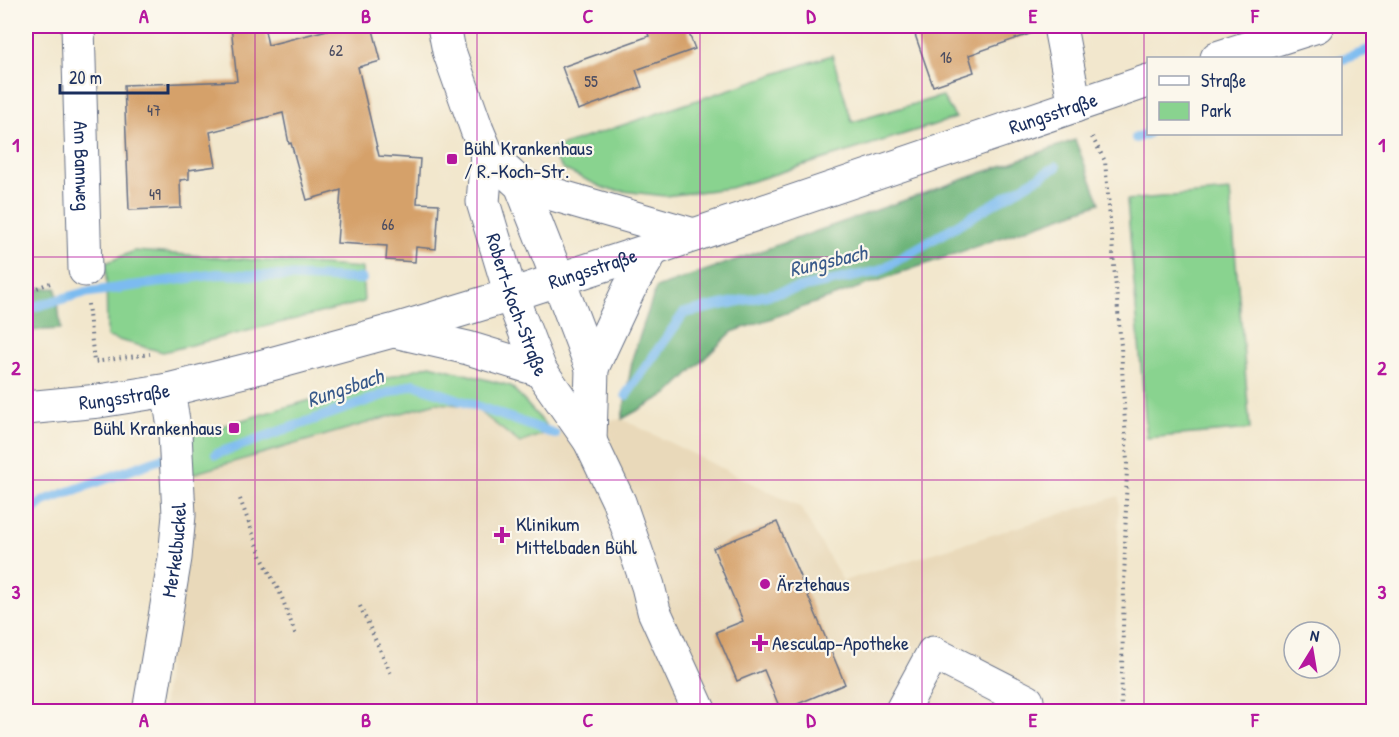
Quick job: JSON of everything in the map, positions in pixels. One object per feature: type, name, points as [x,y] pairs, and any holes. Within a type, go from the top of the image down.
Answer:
[{"type":"street","name":"Am Bannweg","points":[[78,26],[86,285]]},
{"type":"street","name":"Robert-Koch-Straße","points":[[444,26],[449,51],[486,154],[483,202],[511,295],[540,370],[590,441],[619,502],[648,586],[654,611],[700,711]]},
{"type":"street","points":[[1062,26],[1061,32],[1075,106]]},
{"type":"street","points":[[1220,57],[1317,26]]},
{"type":"street","name":"Rungsstraße","points":[[26,408],[99,401],[168,390],[392,331],[653,249],[1147,82]]},
{"type":"street","name":"Robert-Koch-Straße","points":[[486,154],[521,185],[592,368],[590,441]]},
{"type":"street","points":[[521,185],[694,235]]},
{"type":"street","points":[[592,368],[629,289],[653,249]]},
{"type":"street","points":[[392,331],[468,348],[540,370]]},
{"type":"street","name":"Merkelbuckel","points":[[149,711],[175,558],[179,515],[175,433],[168,390]]},
{"type":"street","points":[[902,711],[933,653],[1028,701],[1022,711]]},
{"type":"path","points":[[1075,106],[1105,161],[1122,345],[1127,463],[1121,711]]},
{"type":"path","points":[[86,285],[94,362],[159,353],[168,390]]},
{"type":"path","points":[[240,499],[262,558],[281,595],[296,636]]},
{"type":"path","points":[[360,606],[392,676]]},
{"type":"shaded area","name":"Klinikum Mittelbaden Bühl","points":[[436,403],[472,406],[520,443],[551,431],[622,419],[800,507],[843,581],[1119,496],[1114,711],[163,712],[185,476]]},
{"type":"green space","points":[[832,55],[852,122],[942,96],[956,118],[730,188],[665,196],[606,189],[563,169],[548,150]]},
{"type":"green space","points":[[1075,140],[1100,203],[732,332],[669,393],[622,419],[633,356],[656,288]]},
{"type":"green space","points":[[1230,191],[1250,429],[1147,438],[1127,200]]},
{"type":"green space","points":[[134,251],[362,268],[364,302],[163,352],[107,337],[106,263]]},
{"type":"green space","points":[[56,288],[61,329],[26,331],[26,289]]},
{"type":"green space","points":[[430,365],[511,386],[551,431],[520,443],[472,406],[436,403],[185,476],[184,437]]},
{"type":"building","points":[[231,26],[264,26],[268,45],[343,26],[372,26],[381,61],[358,67],[379,156],[420,159],[417,203],[439,204],[436,249],[416,247],[415,262],[386,260],[387,246],[337,243],[341,190],[307,200],[291,143],[289,144],[283,113],[210,132],[216,166],[189,170],[189,179],[180,180],[181,208],[129,210],[124,85],[237,81]]},
{"type":"building","points":[[645,26],[686,26],[695,49],[636,70],[642,87],[578,110],[562,67],[649,36]]},
{"type":"building","points":[[912,26],[1040,26],[1041,30],[969,55],[974,72],[933,86]]},
{"type":"building","name":"Ärztehaus","points":[[777,522],[845,684],[781,711],[764,670],[737,681],[716,632],[743,621],[713,548]]},
{"type":"waterway","name":"Rungsbach","points":[[1342,59],[1374,48]]},
{"type":"waterway","name":"Rungsbach","points":[[1136,138],[1147,133]]},
{"type":"waterway","name":"Rungsbach","points":[[626,395],[684,313],[879,271],[1056,167]]},
{"type":"waterway","points":[[26,309],[83,293],[217,274],[362,279]]},
{"type":"waterway","name":"Rungsbach","points":[[216,454],[414,384],[555,434]]},
{"type":"waterway","name":"Rungsbach","points":[[26,516],[44,501],[163,458]]},
{"type":"place","name":"Bühl Krankenhaus / R.-Koch-Str.","points":[[452,159]]},
{"type":"place","name":"Bühl Krankenhaus","points":[[234,428]]},
{"type":"place","name":"Klinikum Mittelbaden Bühl","points":[[502,535]]},
{"type":"place","name":"Ärztehaus","points":[[765,584]]},
{"type":"place","name":"Aesculap-Apotheke","points":[[760,643]]}]
